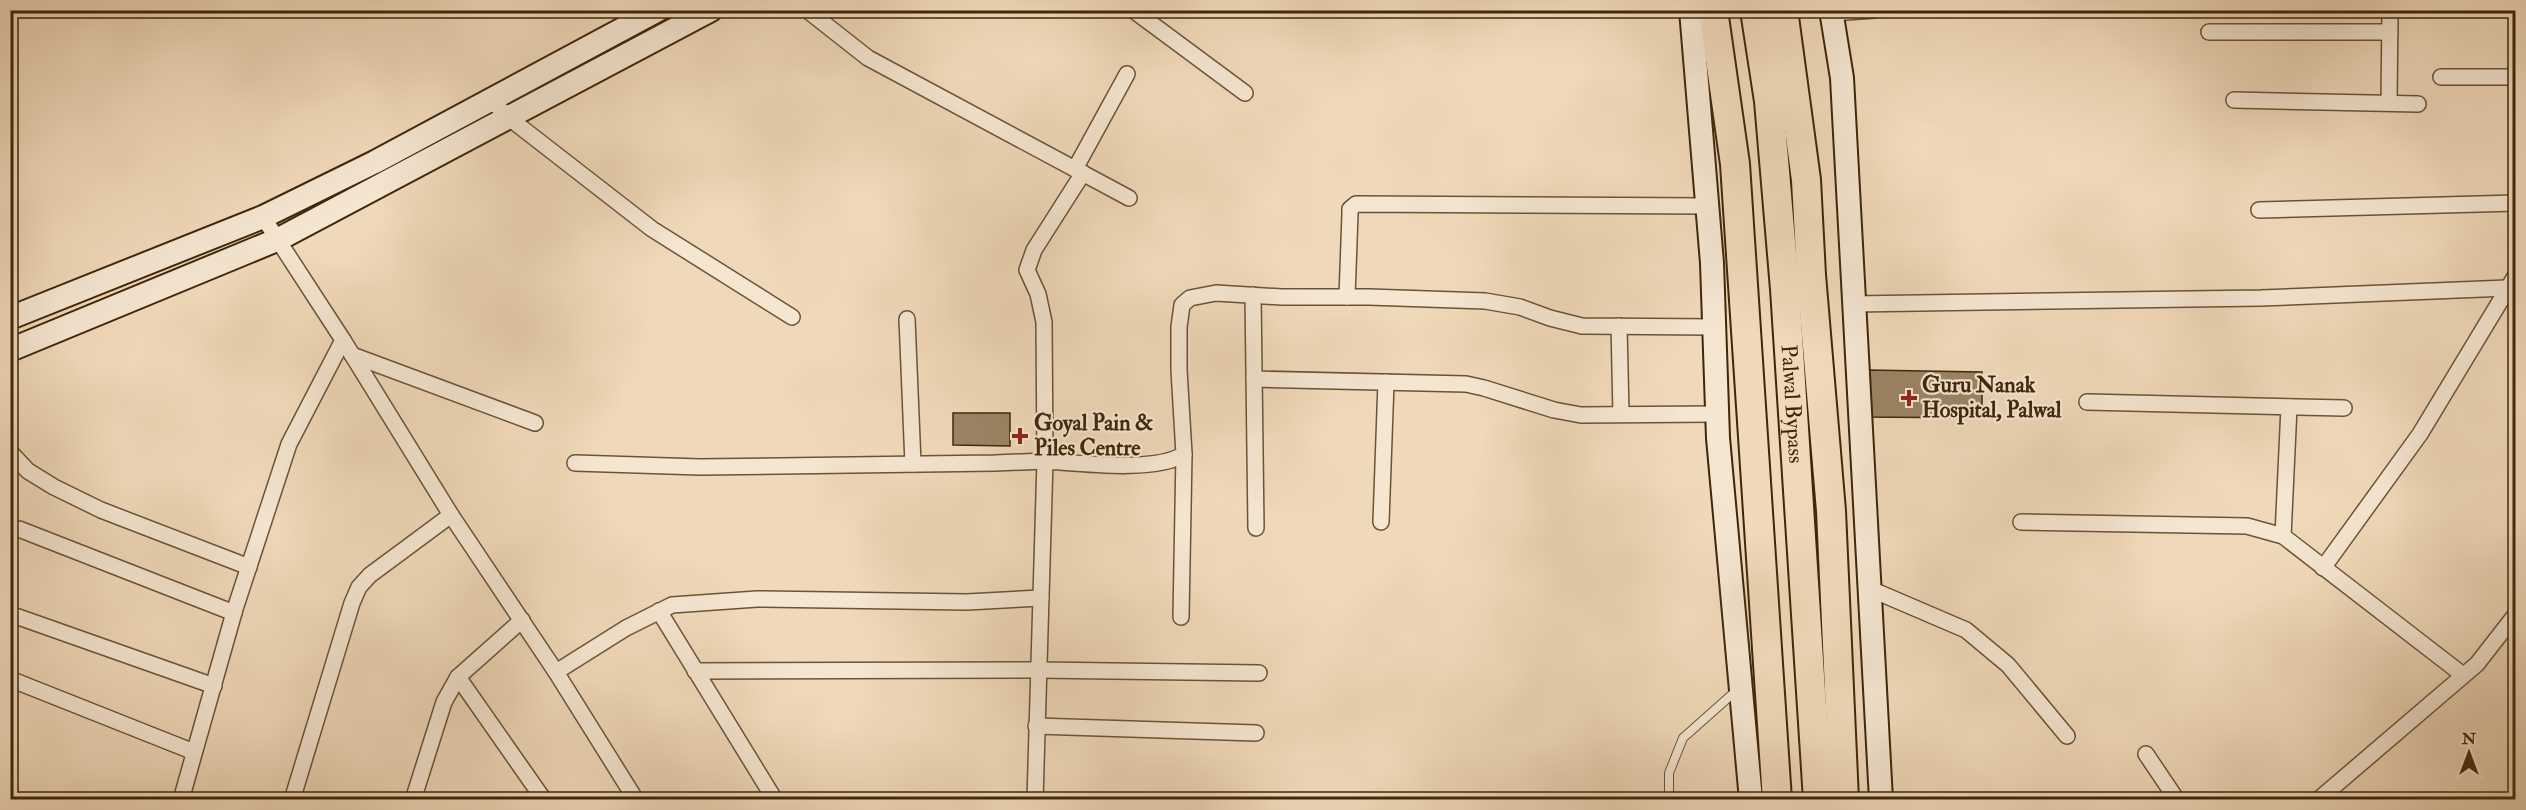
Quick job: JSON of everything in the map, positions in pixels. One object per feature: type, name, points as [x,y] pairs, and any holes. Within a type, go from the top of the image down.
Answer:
[{"type":"highway","points":[[1713,10],[1735,164],[1777,800]]},
{"type":"highway","name":"Palwal Bypass","points":[[1729,10],[1749,154],[1790,800]]},
{"type":"highway","name":"Palwal Bypass","points":[[1755,10],[1769,101],[1785,289],[1818,800]]},
{"type":"highway","points":[[1783,10],[1806,180],[1811,275],[1831,511],[1844,800]]},
{"type":"street","points":[[10,318],[263,217],[375,162],[658,10]]},
{"type":"street","points":[[10,350],[279,239],[509,118],[670,20],[711,10]]},
{"type":"street","points":[[807,10],[868,58],[1129,198]]},
{"type":"street","points":[[1133,10],[1245,93]]},
{"type":"street","points":[[1691,10],[1707,206],[1717,414],[1751,800]]},
{"type":"street","points":[[1875,10],[1831,12],[1842,78],[1881,800]]},
{"type":"street","points":[[2389,103],[2390,10]]},
{"type":"street","points":[[2209,32],[2390,32]]},
{"type":"street","points":[[1035,800],[1045,461],[1044,322],[1038,294],[1027,270],[1034,250],[1079,171],[1127,74]]},
{"type":"street","points":[[2441,76],[2516,77]]},
{"type":"street","points":[[491,100],[509,118],[652,229],[792,317]]},
{"type":"street","points":[[2234,100],[2418,104]]},
{"type":"street","points":[[2259,210],[2516,203]]},
{"type":"street","points":[[1347,297],[1350,209],[1356,204],[1707,206]]},
{"type":"street","points":[[263,217],[352,354],[451,515],[556,672],[636,800]]},
{"type":"street","points":[[2323,568],[2420,434],[2516,275]]},
{"type":"street","points":[[1854,304],[2261,298],[2507,288]]},
{"type":"street","points":[[1181,618],[1184,454],[1179,370],[1182,305],[1190,298],[1216,293],[1485,302],[1520,307],[1582,326],[1714,327]]},
{"type":"street","points":[[1253,295],[1256,528]]},
{"type":"street","points":[[907,319],[913,464]]},
{"type":"street","points":[[1619,326],[1621,414]]},
{"type":"street","points":[[181,800],[234,613],[289,444],[343,340]]},
{"type":"street","points":[[352,354],[535,423]]},
{"type":"street","points":[[1254,380],[1466,384],[1554,410],[1581,415],[1717,414]]},
{"type":"street","points":[[1381,522],[1386,382]]},
{"type":"street","points":[[2086,402],[2344,408]]},
{"type":"street","points":[[2283,536],[2289,407]]},
{"type":"street","points":[[10,452],[28,471],[54,487],[101,510],[249,567]]},
{"type":"street","points":[[575,463],[700,467],[1045,461],[1152,464],[1171,462],[1184,454]]},
{"type":"street","points":[[292,800],[333,660],[359,587],[370,575],[451,515]]},
{"type":"street","points":[[2021,522],[2247,526],[2283,536],[2463,675]]},
{"type":"street","points":[[19,529],[234,613]]},
{"type":"street","points":[[1869,588],[1966,630],[2008,665],[2067,736]]},
{"type":"street","points":[[556,672],[626,628],[672,605],[757,599],[967,602],[1041,598]]},
{"type":"street","points":[[659,611],[775,800]]},
{"type":"street","points":[[10,614],[214,686]]},
{"type":"street","points":[[2318,800],[2476,664],[2516,614]]},
{"type":"street","points":[[413,800],[444,702],[458,677],[522,620]]},
{"type":"street","points":[[695,671],[1039,670],[1259,673]]},
{"type":"street","points":[[458,677],[544,800]]},
{"type":"street","points":[[10,679],[194,752]]},
{"type":"street","points":[[1036,726],[1256,732]]},
{"type":"street","points":[[2146,754],[2177,800]]},
{"type":"lane","points":[[1669,800],[1669,773],[1683,738],[1740,687]]},
{"type":"building","points":[[1867,370],[1982,372],[1982,418],[1866,417]]},
{"type":"building","points":[[953,413],[1010,413],[1010,446],[953,445]]},
{"type":"place","name":"Guru Nanak Hospital, Palwal","points":[[1909,398]]},
{"type":"place","name":"Goyal Pain & Piles Centre","points":[[1020,436]]}]
